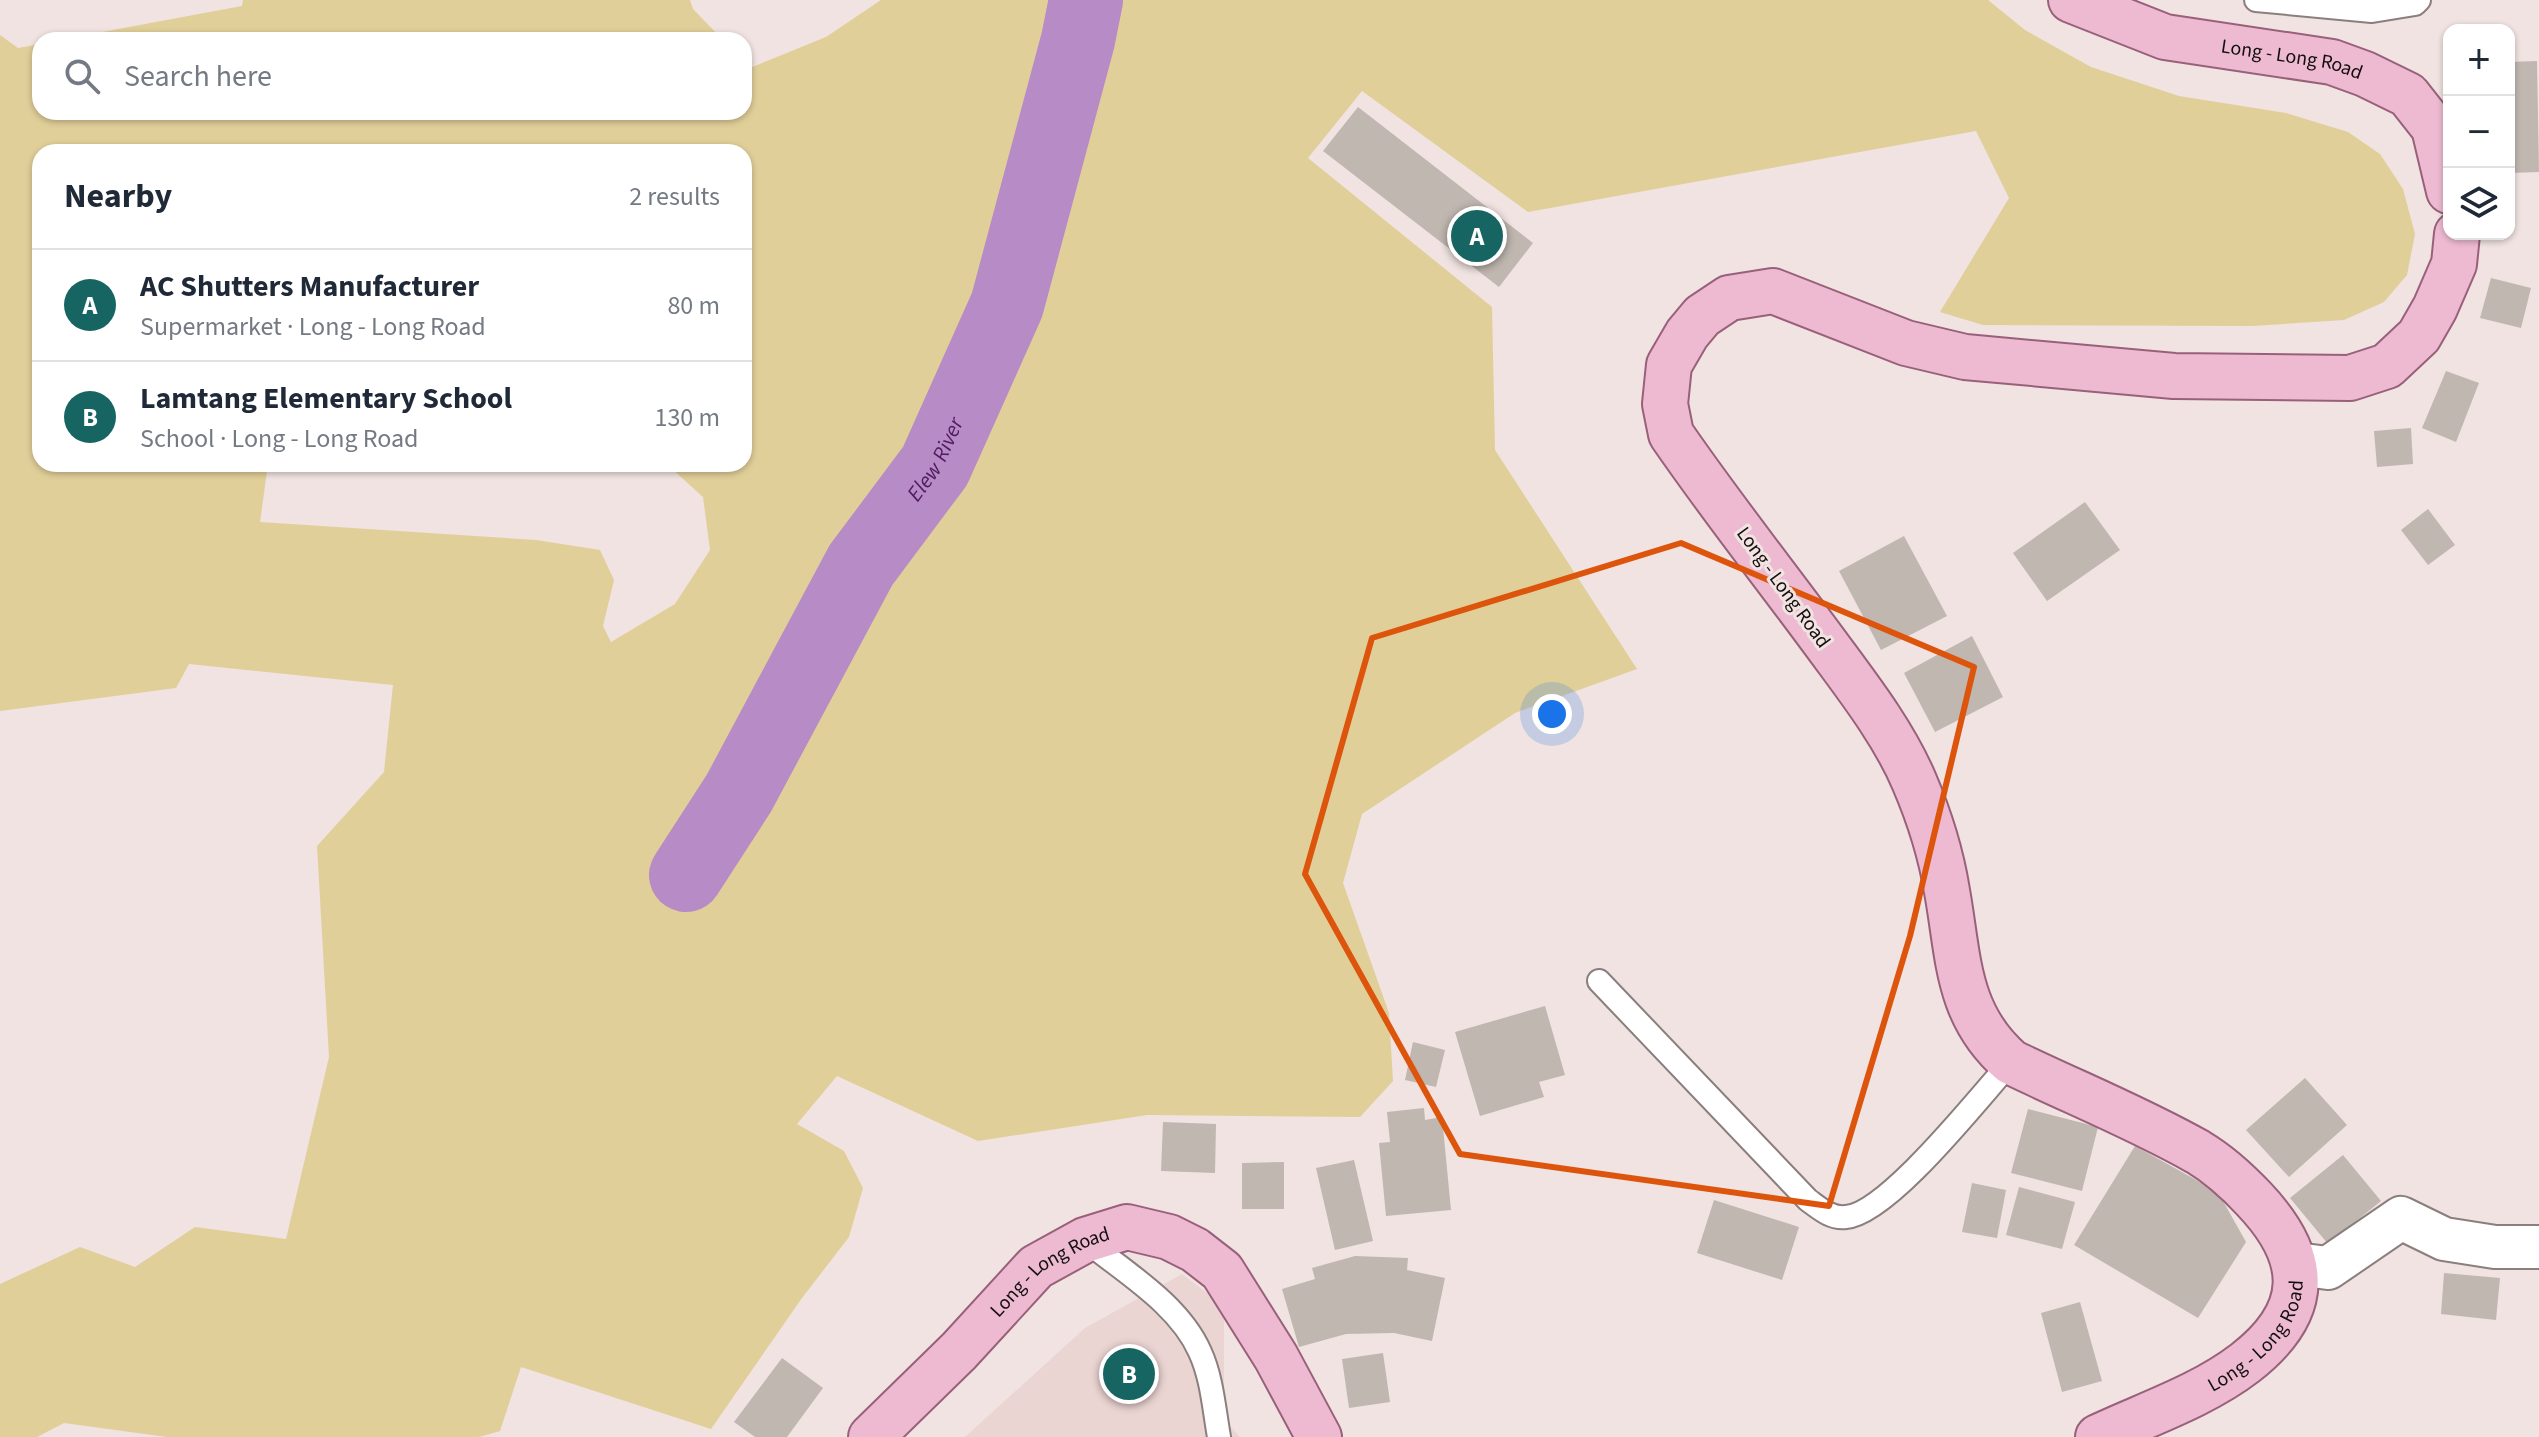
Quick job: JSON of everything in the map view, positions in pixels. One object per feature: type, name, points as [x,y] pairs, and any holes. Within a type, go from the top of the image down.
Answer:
[{"type":"main road","name":"Long - Long Road","points":[[2071,0],[2165,37],[2332,62],[2365,74],[2408,95],[2434,128],[2444,168]]},
{"type":"main road","name":"Long - Long Road","points":[[2098,1437],[2217,1381],[2245,1363],[2287,1318],[2296,1290],[2296,1264],[2276,1221],[2241,1185],[2200,1153],[2011,1062],[1992,1046],[1975,1019],[1961,982],[1947,889],[1933,831],[1913,779],[1861,692],[1671,434],[1665,404],[1669,365],[1702,316],[1729,298],[1773,291],[1906,343],[1965,357],[2174,376],[2350,378],[2387,366],[2419,336],[2454,264],[2456,240]]},
{"type":"main road","name":"Long - Long Road","points":[[871,1437],[959,1351],[1036,1267],[1085,1240],[1127,1227],[1169,1237],[1195,1250],[1222,1271],[1276,1357],[1319,1437]]},
{"type":"street","points":[[2296,1264],[2328,1268],[2401,1218],[2444,1239],[2495,1247],[2539,1247]]},
{"type":"lane","points":[[2256,0],[2372,11],[2415,4],[2419,0]]},
{"type":"lane","points":[[1599,981],[1808,1200],[1827,1214],[1842,1218],[1857,1216],[1884,1198],[1909,1175],[2011,1062]]},
{"type":"lane","points":[[1085,1240],[1180,1319],[1200,1351],[1219,1437]]},
{"type":"highlighted area","points":[[1681,543],[1974,667],[1910,936],[1829,1206],[1460,1154],[1305,874],[1372,638]]},
{"type":"shaded area","points":[[243,0],[690,0],[693,9],[715,32],[102,32],[242,6]]},
{"type":"shaded area","points":[[881,0],[1988,0],[2025,30],[2091,67],[2179,96],[2286,113],[2348,132],[2380,154],[2403,189],[2415,234],[2407,275],[2384,302],[2344,320],[2253,326],[1983,325],[1940,312],[2009,198],[1976,131],[1528,212],[1362,91],[1308,158],[1492,307],[1495,450],[1637,669],[1515,713],[1362,814],[1343,883],[1389,1013],[1393,1081],[1360,1117],[1147,1115],[978,1141],[837,1076],[797,1124],[844,1151],[863,1188],[849,1237],[802,1298],[711,1429],[521,1367],[500,1431],[479,1437],[167,1437],[64,1423],[37,1437],[0,1437],[0,1284],[80,1247],[135,1267],[195,1227],[286,1239],[329,1057],[317,846],[384,772],[393,685],[189,664],[176,688],[0,711],[0,35],[18,48],[32,45],[32,120],[752,120],[752,67],[826,37]]},
{"type":"shaded area","points":[[1182,1274],[1224,1306],[1224,1420],[1240,1437],[965,1437],[1085,1328]]},
{"type":"building","points":[[2537,61],[2539,172],[2515,173],[2515,62]]},
{"type":"building","points":[[1358,107],[1533,243],[1499,287],[1323,151]]},
{"type":"building","points":[[2491,278],[2531,288],[2521,328],[2480,318]]},
{"type":"building","points":[[2446,371],[2479,383],[2456,442],[2422,428]]},
{"type":"building","points":[[2411,428],[2413,464],[2377,467],[2374,431]]},
{"type":"building","points":[[2085,502],[2120,550],[2047,601],[2013,553]]},
{"type":"building","points":[[2428,509],[2455,545],[2428,565],[2401,530]]},
{"type":"building","points":[[1904,536],[1947,616],[1881,650],[1839,571]]},
{"type":"building","points":[[1972,636],[2003,697],[1935,732],[1904,673]]},
{"type":"building","points":[[1545,1006],[1565,1075],[1539,1082],[1544,1097],[1480,1116],[1455,1032]]},
{"type":"building","points":[[1413,1042],[1445,1050],[1436,1087],[1405,1080]]},
{"type":"building","points":[[2305,1078],[2347,1125],[2289,1177],[2246,1130]]},
{"type":"building","points":[[1424,1108],[1425,1120],[1442,1117],[1451,1210],[1386,1216],[1379,1143],[1390,1142],[1387,1112]]},
{"type":"building","points":[[2028,1109],[2098,1127],[2082,1191],[2011,1173]]},
{"type":"building","points":[[1163,1122],[1216,1124],[1215,1173],[1161,1171]]},
{"type":"building","points":[[2135,1146],[2218,1192],[2246,1242],[2198,1318],[2074,1245]]},
{"type":"building","points":[[2343,1155],[2381,1201],[2328,1244],[2290,1198]]},
{"type":"building","points":[[1354,1160],[1373,1241],[1335,1250],[1316,1168]]},
{"type":"building","points":[[1284,1162],[1284,1209],[1242,1209],[1242,1163]]},
{"type":"building","points":[[1972,1183],[2006,1190],[1997,1238],[1962,1232]]},
{"type":"building","points":[[2019,1187],[2075,1202],[2062,1249],[2006,1235]]},
{"type":"building","points":[[1714,1200],[1799,1227],[1782,1280],[1697,1253]]},
{"type":"building","points":[[1355,1256],[1408,1258],[1407,1270],[1445,1278],[1432,1341],[1394,1333],[1346,1334],[1299,1347],[1282,1289],[1315,1279],[1312,1268]]},
{"type":"building","points":[[2444,1273],[2500,1278],[2496,1320],[2441,1314]]},
{"type":"building","points":[[2080,1302],[2102,1381],[2062,1392],[2041,1313]]},
{"type":"building","points":[[1383,1353],[1390,1402],[1349,1408],[1342,1359]]},
{"type":"building","points":[[782,1358],[823,1388],[787,1437],[755,1437],[734,1422]]},
{"type":"waterway","name":"Elew River","points":[[686,875],[739,793],[861,565],[935,466],[1007,305],[1086,0]]},
{"type":"place","name":"AC Shutters Manufacturer","points":[[1477,236]]},
{"type":"place","name":"Lamtang Elementary School","points":[[1129,1374]]}]
